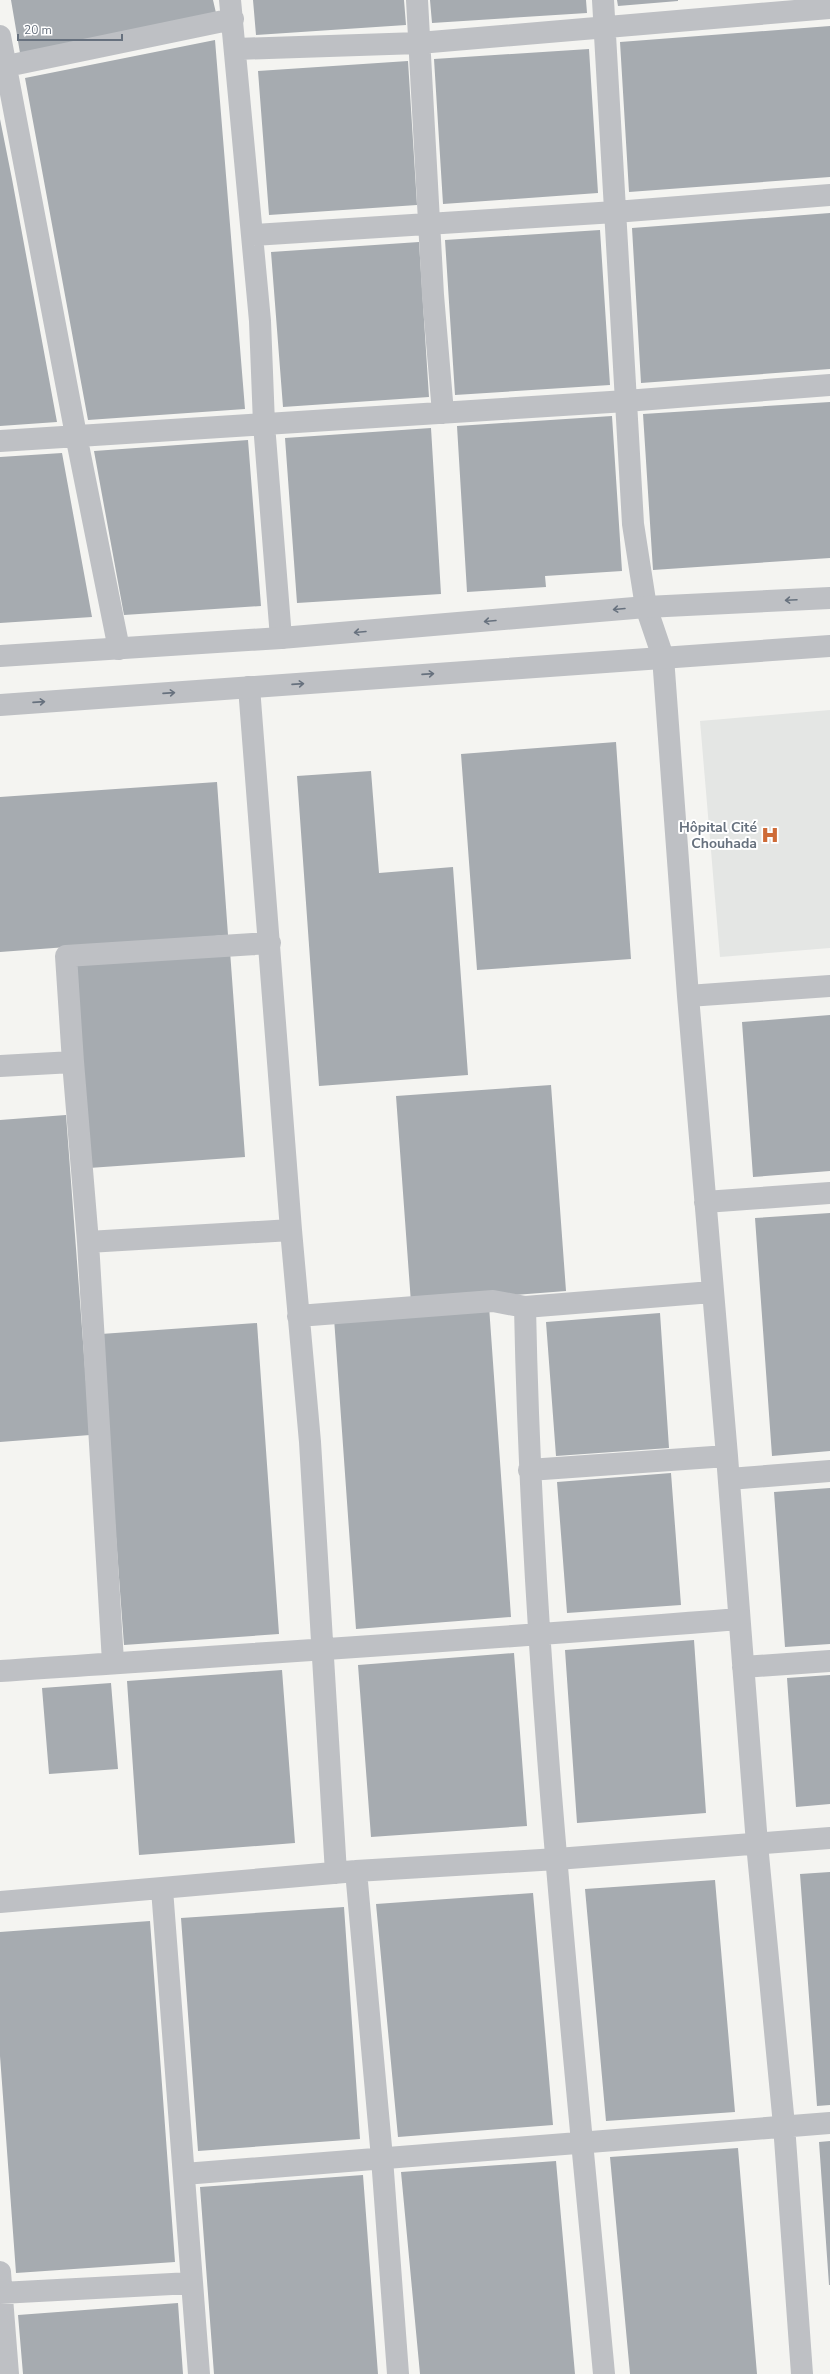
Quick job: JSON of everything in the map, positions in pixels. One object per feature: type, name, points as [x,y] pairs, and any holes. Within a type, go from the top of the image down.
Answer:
[{"type":"street","points":[[416,0],[433,295],[443,413]]},
{"type":"street","points":[[603,0],[634,524],[646,607],[663,657],[688,996],[729,1479],[738,1619],[757,1844],[784,2125],[802,2374]]},
{"type":"street","points":[[236,49],[419,43],[604,26],[830,8]]},
{"type":"street","points":[[7,66],[231,10],[236,49],[260,321],[264,424],[281,638]]},
{"type":"street","points":[[0,36],[7,66],[76,435],[119,649]]},
{"type":"street","points":[[253,235],[615,212],[830,195]]},
{"type":"street","points":[[0,441],[626,401],[830,385]]},
{"type":"street","points":[[0,656],[281,638],[646,607],[830,598]]},
{"type":"street","points":[[0,705],[830,646]]},
{"type":"street","points":[[249,687],[291,1230],[310,1442],[321,1649],[346,1872],[382,2158],[398,2374]]},
{"type":"street","points":[[112,1662],[88,1242],[66,956],[270,943]]},
{"type":"street","points":[[688,996],[830,986]]},
{"type":"street","points":[[0,1066],[73,1062]]},
{"type":"street","points":[[705,1202],[830,1193]]},
{"type":"street","points":[[88,1242],[291,1230]]},
{"type":"street","points":[[298,1316],[493,1301],[524,1307],[712,1292]]},
{"type":"street","points":[[524,1307],[529,1470],[540,1635],[557,1859],[604,2374]]},
{"type":"street","points":[[529,1470],[727,1456]]},
{"type":"street","points":[[729,1479],[830,1471]]},
{"type":"street","points":[[0,1671],[112,1662],[540,1635],[738,1619]]},
{"type":"street","points":[[742,1668],[830,1661]]},
{"type":"street","points":[[0,1902],[162,1890],[346,1872],[557,1859],[830,1838]]},
{"type":"street","points":[[162,1890],[199,2374]]},
{"type":"street","points":[[184,2174],[784,2125],[830,2123]]},
{"type":"street","points":[[0,2272],[8,2374]]},
{"type":"street","points":[[1,2293],[191,2283]]},
{"type":"shaded area","name":"Hôpital Cité Chouhada","points":[[830,710],[830,948],[720,957],[700,721]]},
{"type":"building","points":[[11,0],[213,0],[216,13],[20,53]]},
{"type":"building","points":[[253,0],[404,0],[406,25],[256,35]]},
{"type":"building","points":[[430,0],[586,0],[587,13],[432,23]]},
{"type":"building","points":[[617,0],[678,0],[678,1],[618,6]]},
{"type":"building","points":[[830,26],[830,177],[629,192],[620,42]]},
{"type":"building","points":[[215,40],[245,409],[88,420],[25,78]]},
{"type":"building","points":[[589,49],[598,193],[443,204],[434,59]]},
{"type":"building","points":[[408,61],[417,205],[269,215],[258,71]]},
{"type":"building","points":[[0,119],[12,179],[57,422],[0,426]]},
{"type":"building","points":[[830,213],[830,369],[641,383],[632,228]]},
{"type":"building","points":[[600,230],[610,385],[455,395],[445,240]]},
{"type":"building","points":[[419,242],[429,397],[283,407],[271,252]]},
{"type":"building","points":[[830,402],[830,558],[653,570],[643,414]]},
{"type":"building","points":[[612,416],[622,571],[545,576],[546,587],[467,592],[457,426]]},
{"type":"building","points":[[431,428],[441,594],[297,603],[285,438]]},
{"type":"building","points":[[248,440],[261,606],[124,615],[94,451]]},
{"type":"building","points":[[62,453],[92,617],[0,623],[0,457]]},
{"type":"building","points":[[616,742],[631,959],[477,970],[461,754]]},
{"type":"building","points":[[371,771],[379,873],[453,867],[468,1075],[319,1086],[297,776]]},
{"type":"building","points":[[217,782],[228,935],[0,952],[0,797]]},
{"type":"building","points":[[230,951],[245,1157],[89,1168],[75,962]]},
{"type":"building","points":[[830,1015],[830,1171],[753,1177],[742,1022]]},
{"type":"building","points":[[551,1085],[566,1291],[411,1303],[396,1096]]},
{"type":"building","points":[[66,1115],[90,1435],[0,1442],[0,1120]]},
{"type":"building","points":[[830,1213],[830,1451],[772,1456],[755,1218]]},
{"type":"building","points":[[489,1306],[511,1617],[356,1629],[334,1318]]},
{"type":"building","points":[[660,1313],[669,1448],[556,1456],[546,1322]]},
{"type":"building","points":[[257,1323],[279,1634],[124,1645],[101,1334]]},
{"type":"building","points":[[671,1473],[681,1605],[567,1613],[557,1482]]},
{"type":"building","points":[[830,1488],[830,1644],[785,1647],[774,1492]]},
{"type":"building","points":[[694,1640],[706,1813],[577,1823],[565,1650]]},
{"type":"building","points":[[514,1653],[527,1826],[371,1837],[358,1665]]},
{"type":"building","points":[[282,1670],[295,1843],[139,1855],[127,1681]]},
{"type":"building","points":[[830,1675],[830,1804],[796,1807],[787,1678]]},
{"type":"building","points":[[111,1683],[118,1769],[49,1774],[42,1688]]},
{"type":"building","points":[[830,1872],[830,2105],[817,2106],[800,1874]]},
{"type":"building","points":[[715,1880],[735,2112],[606,2121],[585,1889]]},
{"type":"building","points":[[533,1893],[553,2125],[398,2137],[376,1904]]},
{"type":"building","points":[[344,1907],[360,2139],[198,2151],[181,1918]]},
{"type":"building","points":[[150,1921],[175,2262],[16,2273],[0,2056],[0,1932]]},
{"type":"building","points":[[830,2141],[830,2285],[829,2285],[819,2142]]},
{"type":"building","points":[[738,2148],[757,2374],[630,2374],[610,2157]]},
{"type":"building","points":[[556,2161],[575,2374],[420,2374],[401,2172]]},
{"type":"building","points":[[363,2175],[378,2374],[214,2374],[200,2187]]},
{"type":"building","points":[[178,2303],[183,2374],[23,2374],[18,2315]]},
{"type":"place","name":"Hôpital Cité Chouhada","points":[[770,835]]}]
